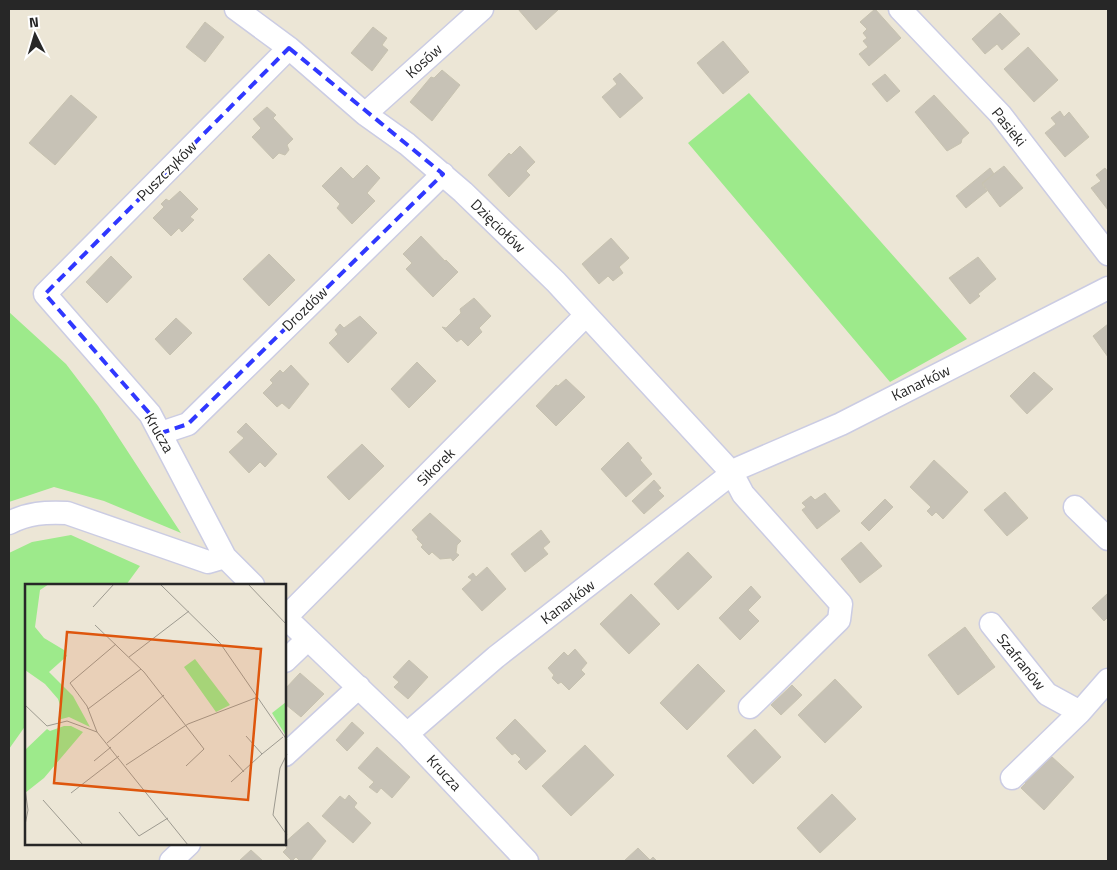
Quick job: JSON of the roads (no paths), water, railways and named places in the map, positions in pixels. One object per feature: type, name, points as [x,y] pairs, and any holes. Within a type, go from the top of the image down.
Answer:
[{"type":"street","name":"Dzięciołów","points":[[236,9],[289,48],[365,114],[443,174],[556,282],[732,473]]},
{"type":"street","name":"Kosów","points":[[365,114],[482,9]]},
{"type":"street","name":"Pasieki","points":[[900,9],[1000,114],[1108,254]]},
{"type":"street","name":"Puszczyków","points":[[45,294],[289,48]]},
{"type":"street","name":"Drozdów","points":[[161,432],[188,424],[443,174]]},
{"type":"street","name":"Kanarków","points":[[407,734],[496,656],[646,542],[732,473],[841,424],[1108,288]]},
{"type":"street","name":"Krucza","points":[[45,294],[150,414],[225,557],[252,584]]},
{"type":"street","name":"Sikorek","points":[[286,617],[586,315]]},
{"type":"street","points":[[732,473],[743,494],[841,604],[838,620],[750,707]]},
{"type":"street","points":[[1075,507],[1108,539]]},
{"type":"street","points":[[9,523],[22,516],[37,513],[66,513],[208,562],[225,557]]},
{"type":"street","name":"Krucza","points":[[286,619],[407,734],[527,861]]},
{"type":"street","name":"Szafranów","points":[[990,624],[1047,694],[1080,712]]},
{"type":"street","points":[[286,660],[308,639]]},
{"type":"street","points":[[1012,778],[1080,712],[1108,680]]},
{"type":"street","points":[[286,754],[358,687]]},
{"type":"street","points":[[170,861],[188,845]]}]
